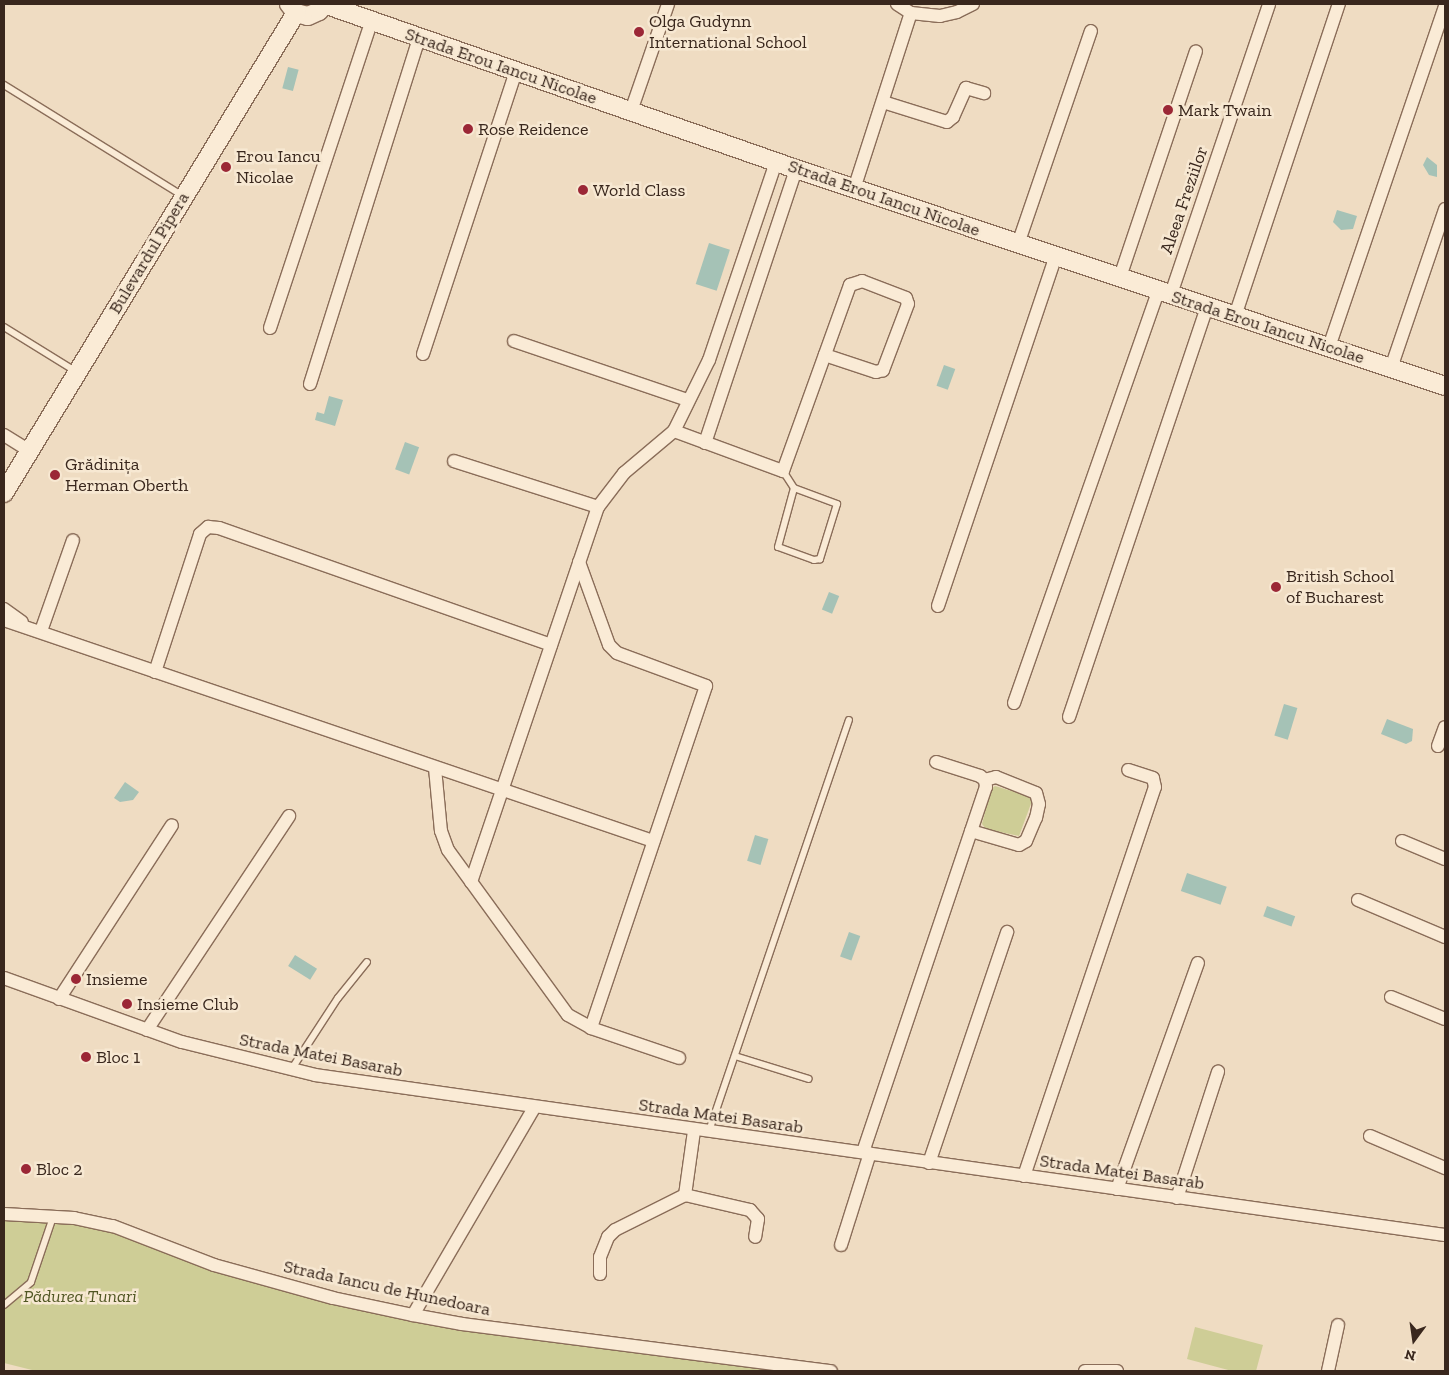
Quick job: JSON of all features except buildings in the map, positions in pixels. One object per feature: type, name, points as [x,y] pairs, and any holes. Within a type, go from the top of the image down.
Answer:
[{"type":"street","points":[[292,8],[312,15],[324,4]]},
{"type":"street","name":"Strada Erou Iancu Nicolae","points":[[324,4],[371,22],[854,189],[1445,386]]},
{"type":"street","points":[[631,111],[668,4]]},
{"type":"street","points":[[897,4],[912,13],[949,15],[973,4]]},
{"type":"street","name":"Aleea Freziilor","points":[[1014,703],[1269,4]]},
{"type":"street","points":[[1235,316],[1339,4]]},
{"type":"street","points":[[1329,347],[1445,7]]},
{"type":"street","name":"Bulevardul Pipera","points":[[4,494],[183,196],[292,8]]},
{"type":"street","points":[[854,189],[912,13]]},
{"type":"street","points":[[270,328],[371,22]]},
{"type":"street","points":[[1018,244],[1091,31]]},
{"type":"street","points":[[310,384],[419,38]]},
{"type":"street","points":[[1120,277],[1196,51]]},
{"type":"street","points":[[423,354],[516,71]]},
{"type":"street","points":[[883,102],[947,122],[954,117],[966,88],[984,93]]},
{"type":"street","points":[[472,882],[598,507],[624,473],[674,431],[687,400],[709,360],[776,162]]},
{"type":"street","points":[[705,442],[796,169]]},
{"type":"street","points":[[1390,368],[1445,209]]},
{"type":"street","points":[[938,606],[1056,256]]},
{"type":"street","points":[[674,431],[784,471],[825,355],[850,285],[862,281],[906,298],[908,304],[883,370],[876,372],[825,355]]},
{"type":"street","points":[[1069,717],[1207,306]]},
{"type":"street","points":[[514,341],[687,400]]},
{"type":"street","points":[[4,435],[30,451]]},
{"type":"street","points":[[454,461],[598,507]]},
{"type":"street","points":[[155,672],[200,534],[208,527],[219,528],[551,645]]},
{"type":"street","points":[[42,631],[73,540]]},
{"type":"street","points":[[579,562],[609,645],[617,653],[706,686],[591,1028]]},
{"type":"street","points":[[4,609],[28,626]]},
{"type":"street","points":[[4,620],[28,626],[434,768],[653,841]]},
{"type":"street","points":[[1438,746],[1445,727]]},
{"type":"street","points":[[936,762],[985,780],[1006,780],[1036,793],[1039,804],[1036,818],[1026,841],[1019,845],[971,831]]},
{"type":"street","points":[[434,768],[441,831],[448,850],[568,1015],[591,1028],[680,1058]]},
{"type":"street","points":[[1024,1176],[1154,787],[1153,778],[1128,770]]},
{"type":"street","points":[[841,1245],[867,1153],[971,831],[985,780]]},
{"type":"street","points":[[147,1030],[289,816]]},
{"type":"street","points":[[59,999],[172,825]]},
{"type":"street","points":[[1402,841],[1445,859]]},
{"type":"street","points":[[1358,900],[1445,936]]},
{"type":"street","points":[[929,1163],[1007,932]]},
{"type":"street","points":[[1117,1189],[1198,963]]},
{"type":"street","name":"Strada Matei Basarab","points":[[4,978],[147,1030],[290,1071],[694,1131],[867,1153],[1445,1235]]},
{"type":"street","points":[[1391,997],[1445,1019]]},
{"type":"street","points":[[1177,1198],[1218,1072]]},
{"type":"street","points":[[413,1315],[534,1108]]},
{"type":"street","points":[[685,1195],[694,1131]]},
{"type":"street","points":[[1370,1136],[1445,1168]]},
{"type":"street","points":[[600,1274],[600,1257],[608,1237],[616,1230],[685,1195],[750,1210],[758,1219],[755,1237]]},
{"type":"street","name":"Strada Iancu de Hunedoara","points":[[4,1214],[53,1216],[113,1226],[222,1267],[333,1298],[413,1315],[831,1371]]},
{"type":"street","points":[[1328,1371],[1338,1326]]},
{"type":"street","points":[[1085,1371],[1117,1371]]},
{"type":"lane","points":[[4,85],[183,196]]},
{"type":"lane","points":[[4,326],[77,372]]},
{"type":"lane","points":[[784,471],[794,488],[837,504],[820,559],[814,560],[778,547],[794,488]]},
{"type":"lane","points":[[709,1132],[849,720]]},
{"type":"lane","points":[[290,1071],[338,998],[367,962]]},
{"type":"lane","points":[[735,1056],[809,1080]]},
{"type":"lane","points":[[4,1305],[31,1282],[53,1216]]},
{"type":"green space","points":[[995,786],[1031,797],[1032,801],[1019,836],[986,829],[982,824],[991,789]]},
{"type":"green space","name":"Pădurea Tunari","points":[[4,1214],[74,1218],[333,1298],[787,1371],[36,1371],[4,1363]]},
{"type":"green space","points":[[1195,1327],[1263,1345],[1256,1371],[1232,1371],[1187,1359]]},
{"type":"shaded area","points":[[288,67],[299,70],[293,91],[282,88]]},
{"type":"shaded area","points":[[1427,157],[1437,165],[1437,177],[1429,175],[1423,165]]},
{"type":"shaded area","points":[[1337,210],[1357,216],[1353,229],[1341,230],[1333,222]]},
{"type":"shaded area","points":[[709,243],[730,250],[717,291],[696,284]]},
{"type":"shaded area","points":[[944,365],[955,369],[948,390],[936,386]]},
{"type":"shaded area","points":[[329,396],[343,400],[335,426],[315,420],[317,412],[324,414]]},
{"type":"shaded area","points":[[405,442],[419,447],[409,474],[395,469]]},
{"type":"shaded area","points":[[829,592],[839,596],[832,614],[822,610]]},
{"type":"shaded area","points":[[1284,704],[1297,708],[1288,740],[1274,736]]},
{"type":"shaded area","points":[[1387,719],[1413,729],[1412,741],[1406,744],[1381,734]]},
{"type":"shaded area","points":[[125,782],[139,792],[133,800],[120,802],[114,798]]},
{"type":"shaded area","points":[[755,835],[768,839],[760,865],[747,861]]},
{"type":"shaded area","points":[[1187,873],[1227,887],[1221,905],[1181,891]]},
{"type":"shaded area","points":[[1267,906],[1295,916],[1291,927],[1263,916]]},
{"type":"shaded area","points":[[849,932],[860,936],[851,961],[840,956]]},
{"type":"shaded area","points":[[295,955],[317,969],[310,980],[288,966]]},
{"type":"place","name":"Olga Gudynn International School","points":[[639,32]]},
{"type":"place","name":"Mark Twain","points":[[1168,110]]},
{"type":"place","name":"Rose Reidence","points":[[468,129]]},
{"type":"place","name":"Erou Iancu Nicolae","points":[[226,167]]},
{"type":"place","name":"World Class","points":[[583,190]]},
{"type":"place","name":"Grădinița Herman Oberth","points":[[55,475]]},
{"type":"place","name":"British School of Bucharest","points":[[1276,587]]},
{"type":"place","name":"Insieme","points":[[76,979]]},
{"type":"place","name":"Insieme Club","points":[[127,1004]]},
{"type":"place","name":"Bloc 1","points":[[86,1057]]},
{"type":"place","name":"Bloc 2","points":[[26,1169]]}]
